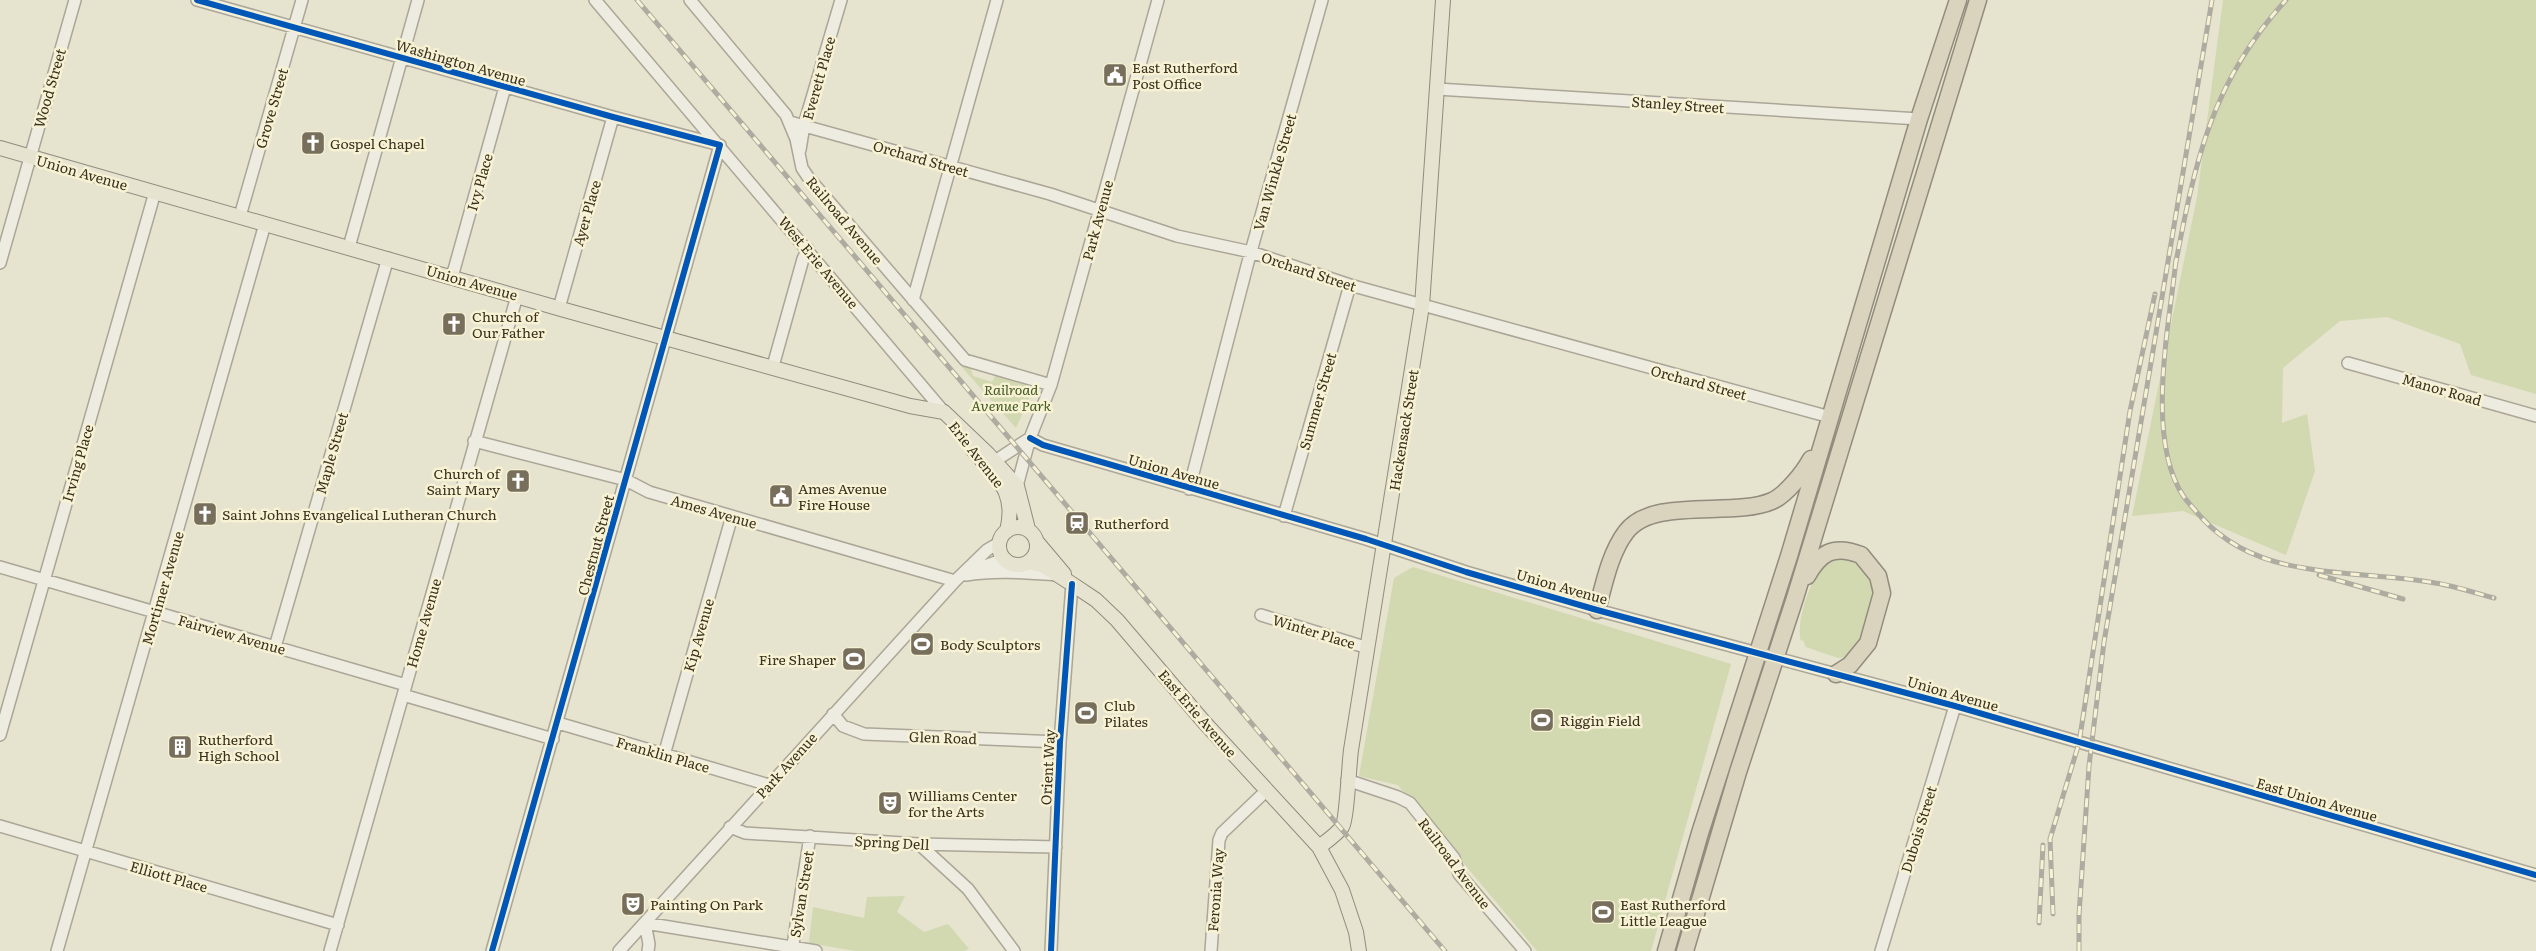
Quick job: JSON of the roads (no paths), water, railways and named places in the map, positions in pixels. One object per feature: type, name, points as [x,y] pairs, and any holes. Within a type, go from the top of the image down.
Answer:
[{"type":"highway","points":[[1666,951],[1689,870],[1830,418],[1919,120],[1958,0]]},
{"type":"highway","points":[[1685,951],[1738,772],[1795,598],[1978,0]]},
{"type":"highway","points":[[1597,610],[1612,560],[1627,531],[1649,515],[1674,510],[1739,508],[1773,501],[1802,474],[1823,438]]},
{"type":"highway","points":[[1795,598],[1815,562],[1826,552],[1840,551],[1861,555],[1878,576],[1882,593],[1868,644],[1850,665],[1836,674]]},
{"type":"main road","name":"Hackensack Street","points":[[1319,847],[1342,828],[1346,821],[1347,780],[1386,545],[1422,306],[1443,0]]},
{"type":"main road","name":"Union Avenue","points":[[0,148],[559,308],[773,366],[910,406],[944,412]]},
{"type":"main road","name":"West Erie Avenue","points":[[944,412],[995,461],[1013,491],[1028,529]]},
{"type":"main road","name":"Erie Avenue","points":[[944,412],[1013,491]]},
{"type":"main road","points":[[1007,531],[1016,527],[1028,529],[1037,542],[1036,554],[1029,562],[1016,565],[1008,563],[1001,555],[999,543],[1007,531],[1013,491]]},
{"type":"main road","name":"East Erie Avenue","points":[[1037,542],[1072,584]]},
{"type":"main road","name":"East Erie Avenue","points":[[1029,562],[1044,566],[1059,575],[1096,600],[1117,620],[1204,722],[1319,847],[1342,890],[1356,932],[1359,951]]},
{"type":"street","name":"Wood Street","points":[[0,263],[75,0]]},
{"type":"street","name":"Washington Avenue","points":[[197,0],[613,118],[720,145]]},
{"type":"street","name":"Grove Street","points":[[240,216],[302,0]]},
{"type":"street","points":[[349,247],[418,0]]},
{"type":"street","name":"West Erie Avenue","points":[[595,0],[720,145],[944,412]]},
{"type":"street","name":"Railroad Avenue","points":[[690,0],[786,115],[790,122],[799,158],[808,177],[964,360],[1051,384]]},
{"type":"street","name":"Everett Place","points":[[799,158],[804,125],[841,0]]},
{"type":"street","points":[[913,300],[997,0]]},
{"type":"street","name":"Park Avenue","points":[[1013,491],[1030,438],[1051,384],[1158,0]]},
{"type":"street","name":"Van Winkle Street","points":[[1189,489],[1251,252],[1322,0]]},
{"type":"street","name":"Ivy Place","points":[[452,276],[505,87]]},
{"type":"street","name":"Stanley Street","points":[[1437,89],[1919,120]]},
{"type":"street","name":"Ayer Place","points":[[559,308],[613,118]]},
{"type":"street","name":"Orchard Street","points":[[790,122],[1099,209],[1177,236],[1251,252],[1350,286],[1830,418]]},
{"type":"street","name":"Chestnut Street","points":[[492,951],[720,145]]},
{"type":"street","name":"Irving Place","points":[[0,735],[155,192]]},
{"type":"street","name":"Mortimer Avenue","points":[[57,951],[87,852],[265,224]]},
{"type":"street","points":[[773,366],[803,260],[808,249]]},
{"type":"street","name":"Maple Street","points":[[275,647],[388,258]]},
{"type":"street","name":"Summer Street","points":[[1284,516],[1350,286]]},
{"type":"street","name":"Home Avenue","points":[[330,951],[517,296]]},
{"type":"street","name":"Manor Road","points":[[2348,363],[2536,416]]},
{"type":"street","points":[[995,461],[1030,438]]},
{"type":"street","name":"Union Avenue","points":[[1030,438],[1043,445],[1386,545],[1466,572],[1597,610],[1955,706],[2092,746]]},
{"type":"street","name":"Ames Avenue","points":[[474,442],[626,480],[649,492],[955,581]]},
{"type":"street","name":"Kip Avenue","points":[[664,754],[732,516]]},
{"type":"street","name":"Park Avenue","points":[[619,951],[955,581],[987,550],[999,543]]},
{"type":"street","name":"Park Avenue","points":[[955,581],[990,564],[1008,563]]},
{"type":"street","name":"Fairview Avenue","points":[[0,567],[275,647],[404,690]]},
{"type":"street","points":[[966,575],[995,571],[1011,575],[1059,575]]},
{"type":"street","name":"Orient Way","points":[[1051,951],[1060,742],[1072,584]]},
{"type":"street","name":"Winter Place","points":[[1261,615],[1368,648]]},
{"type":"street","points":[[404,690],[553,738]]},
{"type":"street","name":"Dubois Street","points":[[1880,951],[1955,706]]},
{"type":"street","name":"Glen Road","points":[[833,714],[843,726],[864,734],[1060,742]]},
{"type":"street","name":"Franklin Place","points":[[558,723],[768,785]]},
{"type":"street","name":"East Union Avenue","points":[[2092,746],[2536,875]]},
{"type":"street","name":"Railroad Avenue","points":[[1347,780],[1398,797],[1410,803],[1454,858],[1460,874],[1525,951]]},
{"type":"street","name":"Feronia Way","points":[[1211,951],[1217,847],[1222,833],[1267,790]]},
{"type":"street","name":"Elliott Place","points":[[0,826],[338,925]]},
{"type":"street","name":"Spring Dell","points":[[730,827],[746,833],[920,844],[1056,847]]},
{"type":"street","name":"Sylvan Street","points":[[792,949],[810,836]]},
{"type":"street","points":[[920,844],[942,867],[968,889],[1014,951]]},
{"type":"street","points":[[648,951],[649,944],[645,922],[792,949],[816,951]]},
{"type":"railway","points":[[637,0],[1445,951]]},
{"type":"railway","points":[[2079,951],[2079,915],[2089,766],[2104,642],[2212,0]]},
{"type":"railway","points":[[2175,267],[2199,158],[2223,93],[2240,62],[2261,31],[2286,0]]},
{"type":"railway","points":[[2176,260],[2165,349],[2162,415],[2165,445],[2172,473],[2184,497],[2201,517],[2235,545],[2275,562],[2320,571],[2402,578],[2435,583],[2494,598]]},
{"type":"railway","points":[[2053,914],[2050,839],[2079,743],[2130,411],[2155,294]]},
{"type":"railway","points":[[2319,575],[2403,599]]},
{"type":"railway","points":[[2039,923],[2043,845]]},
{"type":"place","name":"East Rutherford Post Office","points":[[1115,75]]},
{"type":"place","name":"Gospel Chapel","points":[[313,143]]},
{"type":"place","name":"Church of Our Father","points":[[454,324]]},
{"type":"place","name":"Church of Saint Mary","points":[[518,481]]},
{"type":"place","name":"Ames Avenue Fire House","points":[[781,496]]},
{"type":"place","name":"Saint Johns Evangelical Lutheran Church","points":[[205,514]]},
{"type":"place","name":"Rutherford","points":[[1077,523]]},
{"type":"place","name":"Body Sculptors","points":[[922,644]]},
{"type":"place","name":"Fire Shaper","points":[[854,659]]},
{"type":"place","name":"Club Pilates","points":[[1086,713]]},
{"type":"place","name":"Riggin Field","points":[[1542,720]]},
{"type":"place","name":"Rutherford High School","points":[[180,747]]},
{"type":"place","name":"Williams Center for the Arts","points":[[890,803]]},
{"type":"place","name":"Painting On Park","points":[[633,904]]},
{"type":"place","name":"East Rutherford Little League","points":[[1603,912]]},
{"type":"park label","name":"Railroad Avenue Park","points":[[1011,398]]}]
